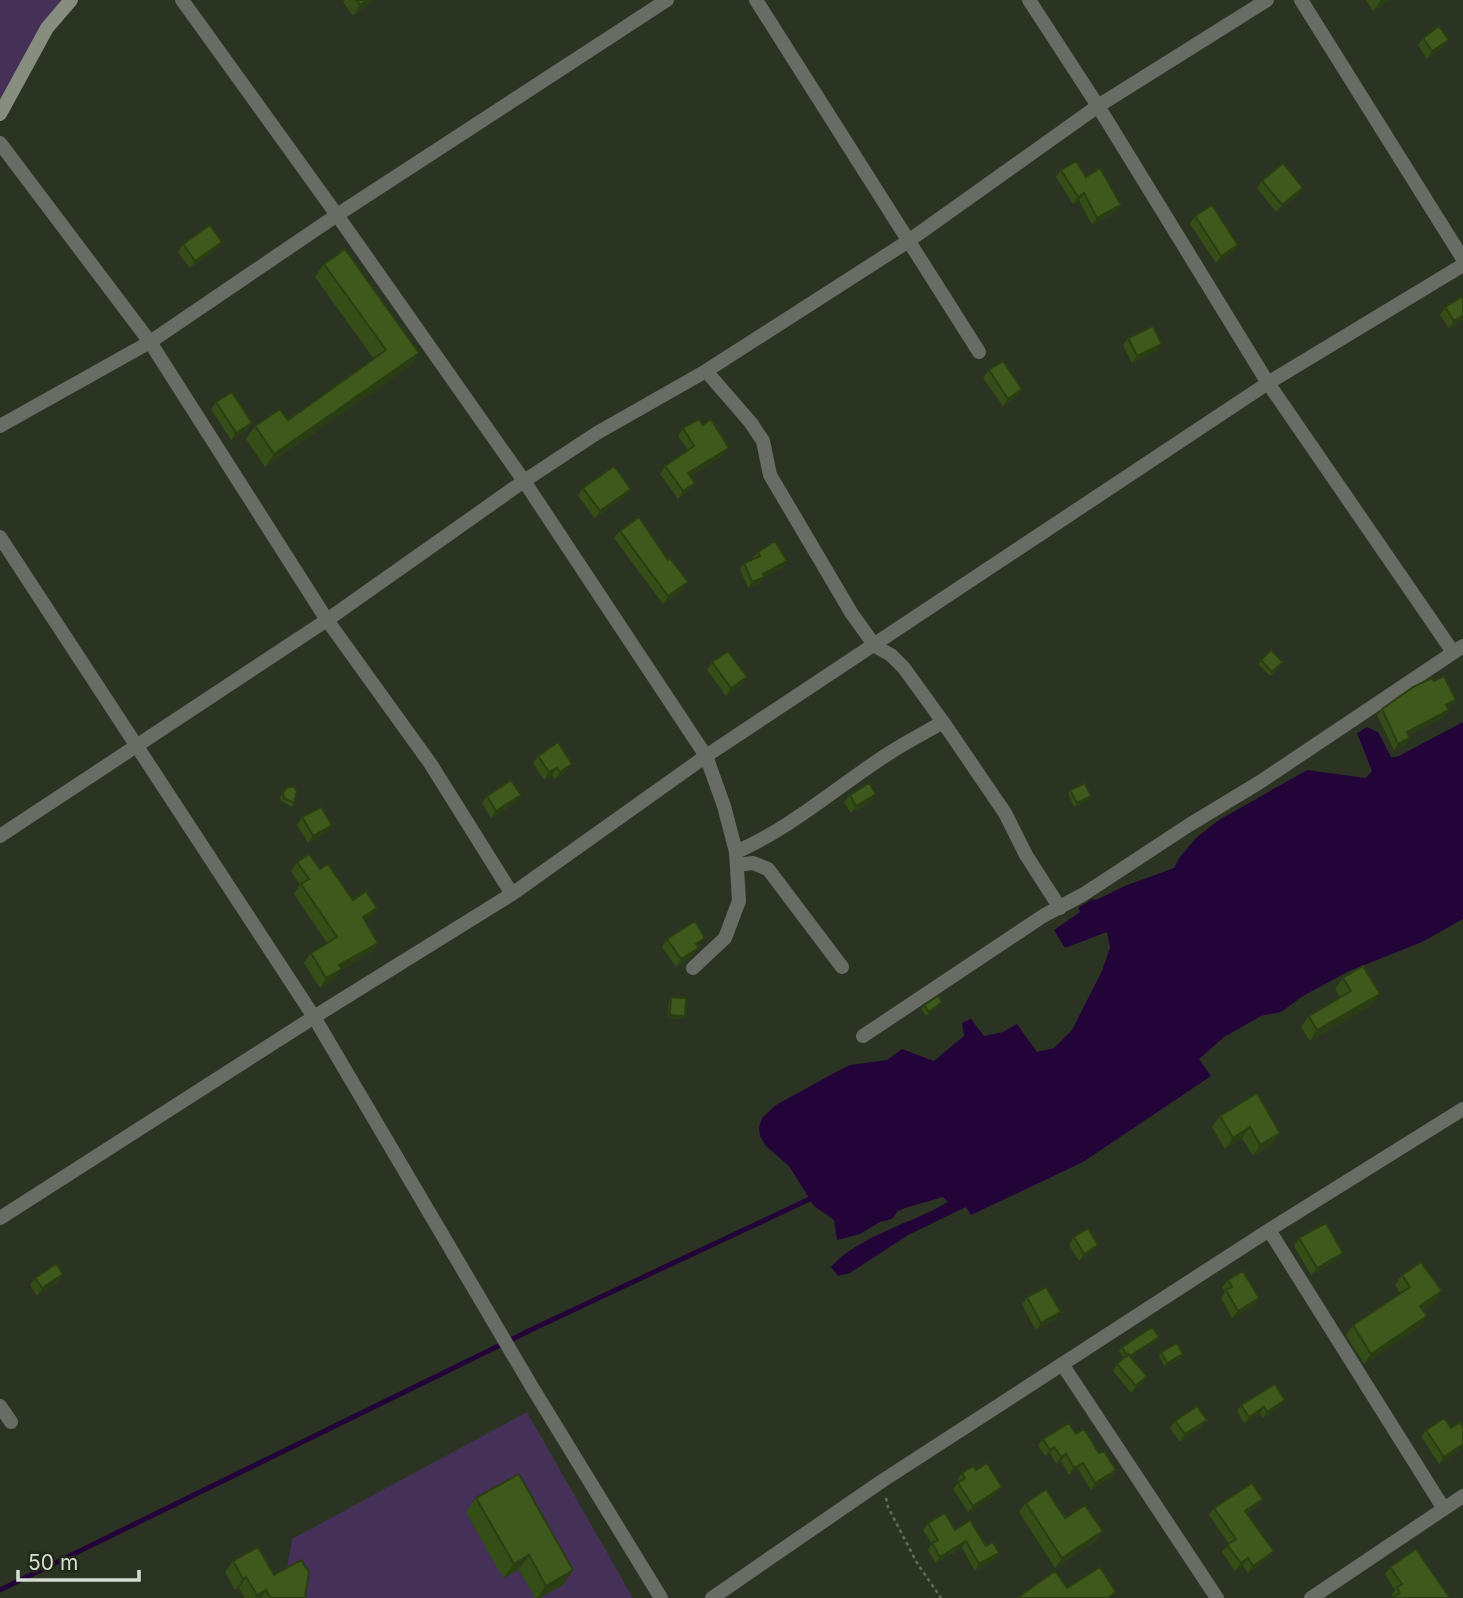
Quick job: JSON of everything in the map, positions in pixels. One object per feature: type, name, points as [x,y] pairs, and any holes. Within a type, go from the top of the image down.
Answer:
[{"type":"main road","points":[[0,114],[47,27],[71,0]]},
{"type":"street","points":[[182,0],[524,481],[706,756],[724,806],[737,859],[739,901],[725,938],[694,968]]},
{"type":"street","points":[[0,426],[150,341],[337,215],[667,0]]},
{"type":"street","points":[[756,0],[979,352]]},
{"type":"street","points":[[863,1036],[1032,923],[1084,894],[1260,782],[1458,649],[1268,383],[1098,106],[1029,0]]},
{"type":"street","points":[[0,836],[327,620],[524,481],[597,433],[706,371],[907,242],[1098,106],[1267,0]]},
{"type":"street","points":[[1301,0],[1463,259]]},
{"type":"street","points":[[0,143],[150,341],[327,620],[430,763],[512,894]]},
{"type":"street","points":[[0,1218],[512,894],[706,756],[1268,383],[1463,265]]},
{"type":"street","points":[[706,371],[763,441],[770,475],[852,614],[875,646],[891,655],[904,668],[943,722],[1005,813],[1026,855],[1060,908]]},
{"type":"street","points":[[0,537],[314,1017],[661,1598]]},
{"type":"street","points":[[737,859],[890,752],[943,722]]},
{"type":"street","points":[[737,859],[768,869],[842,967]]},
{"type":"street","points":[[712,1598],[882,1481],[1269,1230],[1461,1114]]},
{"type":"street","points":[[1269,1230],[1444,1510]]},
{"type":"street","points":[[1062,1364],[1217,1598]]},
{"type":"street","points":[[0,1406],[10,1422]]},
{"type":"street","points":[[1311,1598],[1463,1496]]},
{"type":"path","points":[[882,1481],[888,1507],[917,1563],[941,1598]]},
{"type":"shaded area","points":[[0,0],[71,0],[0,114]]},
{"type":"shaded area","points":[[1463,722],[1463,919],[1422,942],[1347,972],[1303,996],[1281,1012],[1261,1016],[1224,1037],[1199,1059],[1211,1076],[1083,1162],[971,1215],[966,1207],[908,1235],[850,1273],[838,1276],[831,1267],[842,1256],[871,1238],[948,1202],[943,1197],[905,1208],[898,1211],[892,1219],[880,1222],[860,1234],[837,1240],[834,1220],[814,1206],[789,1166],[766,1146],[760,1136],[762,1118],[776,1105],[850,1065],[887,1060],[902,1049],[934,1061],[964,1036],[962,1023],[971,1019],[984,1036],[1003,1032],[1017,1024],[1037,1052],[1054,1048],[1072,1030],[1102,971],[1110,948],[1107,932],[1065,948],[1054,930],[1080,912],[1078,908],[1092,899],[1096,900],[1174,868],[1196,838],[1219,820],[1307,770],[1366,778],[1372,771],[1357,733],[1367,727],[1378,732],[1391,757],[1397,757]]},
{"type":"shaded area","points":[[527,1412],[633,1598],[282,1598],[292,1539]]},
{"type":"building","points":[[1439,26],[1449,40],[1432,51],[1423,38]]},
{"type":"building","points":[[1076,161],[1086,177],[1100,168],[1121,205],[1097,218],[1084,193],[1078,197],[1061,170]]},
{"type":"building","points":[[1283,163],[1303,188],[1282,205],[1262,181]]},
{"type":"building","points":[[1212,205],[1238,245],[1221,256],[1195,216]]},
{"type":"building","points":[[210,225],[222,242],[195,261],[183,244]]},
{"type":"building","points":[[345,249],[419,353],[274,454],[255,426],[280,409],[288,420],[386,350],[324,264]]},
{"type":"building","points":[[1463,296],[1463,315],[1454,321],[1445,307]]},
{"type":"building","points":[[1153,326],[1162,344],[1137,356],[1128,338]]},
{"type":"building","points":[[1003,361],[1022,389],[1008,399],[989,370]]},
{"type":"building","points":[[232,392],[252,423],[236,433],[216,402]]},
{"type":"building","points":[[699,419],[703,425],[711,419],[729,448],[688,473],[695,483],[683,491],[665,466],[694,446],[683,428]]},
{"type":"building","points":[[614,466],[631,489],[600,511],[583,488]]},
{"type":"building","points":[[639,517],[668,560],[670,558],[688,582],[668,596],[620,531]]},
{"type":"building","points":[[775,541],[787,561],[752,582],[744,563],[760,556],[758,552]]},
{"type":"building","points":[[1271,650],[1283,662],[1272,672],[1261,660]]},
{"type":"building","points":[[728,651],[747,677],[731,688],[712,662]]},
{"type":"building","points":[[1444,676],[1456,700],[1446,705],[1449,710],[1407,732],[1410,738],[1398,744],[1382,709],[1413,687],[1432,678],[1434,681]]},
{"type":"building","points":[[558,742],[572,764],[560,772],[557,768],[549,772],[538,756]]},
{"type":"building","points":[[511,780],[521,795],[496,811],[487,796]]},
{"type":"building","points":[[869,783],[876,794],[856,806],[850,795]]},
{"type":"building","points":[[1085,783],[1091,796],[1077,803],[1070,790]]},
{"type":"building","points":[[287,787],[294,787],[297,791],[294,803],[284,798],[283,793]]},
{"type":"building","points":[[321,807],[332,825],[313,836],[302,817]]},
{"type":"building","points":[[309,854],[320,869],[328,864],[353,900],[366,891],[377,908],[363,917],[378,943],[339,965],[342,969],[326,978],[311,953],[337,937],[301,884],[309,879],[297,862]]},
{"type":"building","points":[[695,921],[705,938],[696,944],[699,947],[697,949],[681,959],[667,939]]},
{"type":"building","points":[[1363,966],[1380,994],[1317,1030],[1309,1016],[1351,991],[1343,978]]},
{"type":"building","points":[[938,996],[942,1002],[929,1012],[924,1005]]},
{"type":"building","points":[[671,997],[686,998],[685,1016],[670,1015]]},
{"type":"building","points":[[1257,1093],[1280,1133],[1260,1145],[1250,1127],[1233,1138],[1220,1116]]},
{"type":"building","points":[[1326,1223],[1343,1253],[1317,1268],[1299,1238]]},
{"type":"building","points":[[1088,1228],[1098,1245],[1084,1254],[1074,1237]]},
{"type":"building","points":[[1421,1262],[1442,1291],[1420,1306],[1427,1316],[1371,1354],[1353,1325],[1410,1287],[1402,1275]]},
{"type":"building","points":[[56,1264],[63,1274],[42,1288],[35,1278]]},
{"type":"building","points":[[1243,1271],[1259,1298],[1238,1311],[1226,1290],[1232,1287],[1228,1280]]},
{"type":"building","points":[[1046,1287],[1061,1312],[1041,1323],[1027,1297]]},
{"type":"building","points":[[1152,1327],[1159,1337],[1127,1356],[1122,1347]]},
{"type":"building","points":[[1177,1343],[1183,1354],[1167,1363],[1161,1352]]},
{"type":"building","points":[[1128,1354],[1147,1376],[1136,1386],[1117,1364]]},
{"type":"building","points":[[1275,1384],[1285,1400],[1267,1412],[1264,1407],[1249,1417],[1241,1405]]},
{"type":"building","points":[[1197,1406],[1207,1420],[1185,1434],[1175,1421]]},
{"type":"building","points":[[1444,1418],[1451,1428],[1460,1422],[1463,1427],[1463,1444],[1444,1457],[1426,1430]]},
{"type":"building","points":[[1069,1423],[1076,1434],[1084,1429],[1099,1453],[1104,1451],[1116,1470],[1095,1483],[1083,1463],[1074,1468],[1066,1454],[1061,1457],[1054,1447],[1050,1450],[1043,1439]]},
{"type":"building","points":[[987,1463],[1002,1487],[973,1506],[958,1483],[965,1478],[962,1473],[973,1466],[976,1470]]},
{"type":"building","points":[[519,1474],[573,1570],[546,1586],[529,1555],[514,1564],[476,1498]]},
{"type":"building","points":[[1252,1483],[1263,1499],[1245,1511],[1274,1551],[1253,1566],[1248,1558],[1241,1563],[1227,1545],[1236,1539],[1214,1508]]},
{"type":"building","points":[[1046,1489],[1065,1518],[1085,1505],[1103,1531],[1062,1558],[1026,1503]]},
{"type":"building","points":[[945,1513],[955,1530],[970,1520],[986,1546],[993,1542],[999,1553],[979,1564],[966,1541],[940,1557],[932,1543],[938,1540],[928,1523]]},
{"type":"building","points":[[258,1547],[274,1575],[301,1560],[309,1572],[305,1598],[271,1598],[266,1590],[257,1595],[246,1577],[243,1579],[233,1561]]},
{"type":"building","points":[[1416,1549],[1450,1598],[1392,1598],[1400,1593],[1397,1587],[1402,1584],[1390,1567]]},
{"type":"building","points":[[1100,1567],[1116,1592],[1107,1598],[1017,1598],[1055,1571],[1067,1588]]},
{"type":"waterway","points":[[0,1590],[539,1326],[814,1197]]}]
